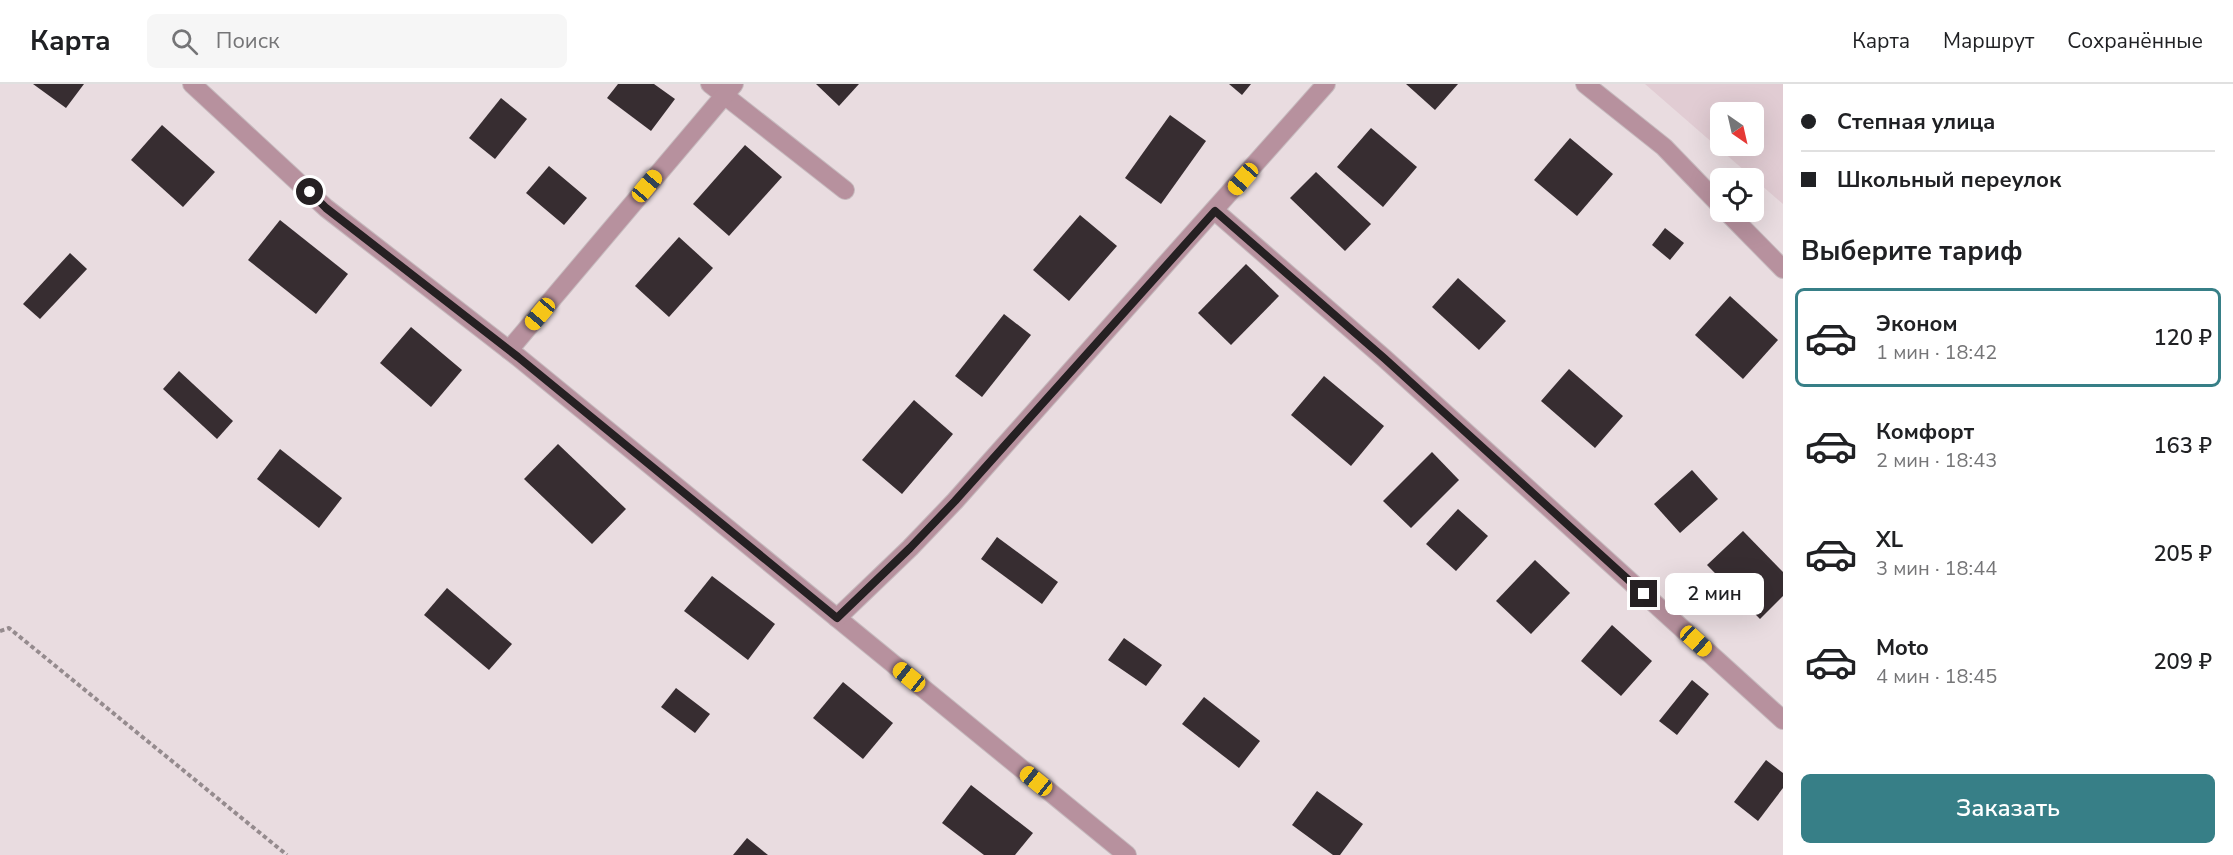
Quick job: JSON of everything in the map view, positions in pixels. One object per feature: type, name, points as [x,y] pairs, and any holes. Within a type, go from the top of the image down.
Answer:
[{"type":"street","points":[[192,84],[326,208],[509,350],[1127,855]]},
{"type":"street","points":[[837,618],[955,501],[1326,84]]},
{"type":"street","points":[[1585,84],[1664,147],[1710,195]]},
{"type":"street","points":[[509,350],[723,88],[845,190]]},
{"type":"street","points":[[1215,211],[1384,358],[1783,720]]},
{"type":"street","points":[[1737,222],[1783,269]]},
{"type":"path","points":[[0,631],[9,628],[287,855]]},
{"type":"shaded area","points":[[1645,84],[1783,84],[1783,204],[1764,187],[1764,168],[1742,168],[1728,156],[1764,156],[1764,102],[1710,102],[1710,141]]},
{"type":"building","points":[[33,84],[84,84],[66,108]]},
{"type":"building","points":[[618,84],[654,84],[675,99],[651,131],[607,98]]},
{"type":"building","points":[[816,84],[859,84],[839,106]]},
{"type":"building","points":[[1229,84],[1251,84],[1242,95]]},
{"type":"building","points":[[1406,84],[1458,84],[1435,110]]},
{"type":"building","points":[[501,98],[527,119],[495,159],[469,138]]},
{"type":"building","points":[[1170,115],[1206,141],[1161,204],[1125,178]]},
{"type":"building","points":[[162,125],[215,172],[183,207],[131,160]]},
{"type":"building","points":[[1371,128],[1417,167],[1383,207],[1337,167]]},
{"type":"building","points":[[1570,138],[1613,174],[1577,216],[1534,180]]},
{"type":"building","points":[[745,145],[782,177],[729,236],[693,204]]},
{"type":"building","points":[[549,166],[587,198],[564,225],[526,193]]},
{"type":"building","points":[[1316,172],[1371,224],[1345,251],[1290,198]]},
{"type":"building","points":[[1080,215],[1117,246],[1069,301],[1033,270]]},
{"type":"building","points":[[280,220],[348,274],[316,314],[248,260]]},
{"type":"building","points":[[1665,228],[1684,243],[1670,260],[1652,245]]},
{"type":"building","points":[[679,237],[713,268],[669,317],[635,286]]},
{"type":"building","points":[[70,253],[87,269],[40,319],[23,304]]},
{"type":"building","points":[[1246,264],[1279,296],[1231,345],[1198,313]]},
{"type":"building","points":[[1458,278],[1506,321],[1479,350],[1432,307]]},
{"type":"building","points":[[1730,296],[1778,340],[1743,379],[1695,335]]},
{"type":"building","points":[[1004,314],[1031,335],[982,397],[955,376]]},
{"type":"building","points":[[411,327],[462,370],[431,407],[380,363]]},
{"type":"building","points":[[1569,369],[1623,416],[1595,448],[1541,401]]},
{"type":"building","points":[[179,371],[233,421],[217,439],[163,389]]},
{"type":"building","points":[[1324,376],[1384,426],[1351,466],[1291,415]]},
{"type":"building","points":[[914,400],[953,434],[902,494],[862,460]]},
{"type":"building","points":[[558,444],[626,509],[592,544],[524,479]]},
{"type":"building","points":[[280,449],[342,498],[319,528],[257,479]]},
{"type":"building","points":[[1432,452],[1459,480],[1411,528],[1383,501]]},
{"type":"building","points":[[1692,470],[1718,499],[1680,533],[1654,504]]},
{"type":"building","points":[[1458,509],[1488,536],[1456,571],[1426,544]]},
{"type":"building","points":[[1743,531],[1783,572],[1783,596],[1760,619],[1707,565]]},
{"type":"building","points":[[997,537],[1058,582],[1042,604],[981,559]]},
{"type":"building","points":[[1535,560],[1570,593],[1531,634],[1496,601]]},
{"type":"building","points":[[712,576],[775,624],[748,660],[684,611]]},
{"type":"building","points":[[447,588],[512,644],[489,670],[424,615]]},
{"type":"building","points":[[1612,625],[1652,661],[1621,696],[1581,661]]},
{"type":"building","points":[[1124,638],[1162,665],[1146,686],[1108,660]]},
{"type":"building","points":[[1692,680],[1709,694],[1677,735],[1659,721]]},
{"type":"building","points":[[843,682],[893,723],[863,759],[813,718]]},
{"type":"building","points":[[676,688],[710,714],[695,733],[661,707]]},
{"type":"building","points":[[1204,697],[1260,741],[1239,768],[1182,724]]},
{"type":"building","points":[[1766,760],[1783,773],[1783,788],[1758,821],[1734,802]]},
{"type":"building","points":[[971,785],[1033,833],[1015,855],[984,855],[942,823]]},
{"type":"building","points":[[1317,791],[1363,824],[1340,855],[1333,855],[1292,825]]},
{"type":"building","points":[[747,838],[768,855],[733,855]]},
{"type":"route","points":[[310,192],[326,208],[518,357],[837,618],[955,501],[1215,211],[1384,358],[1644,594]]}]
